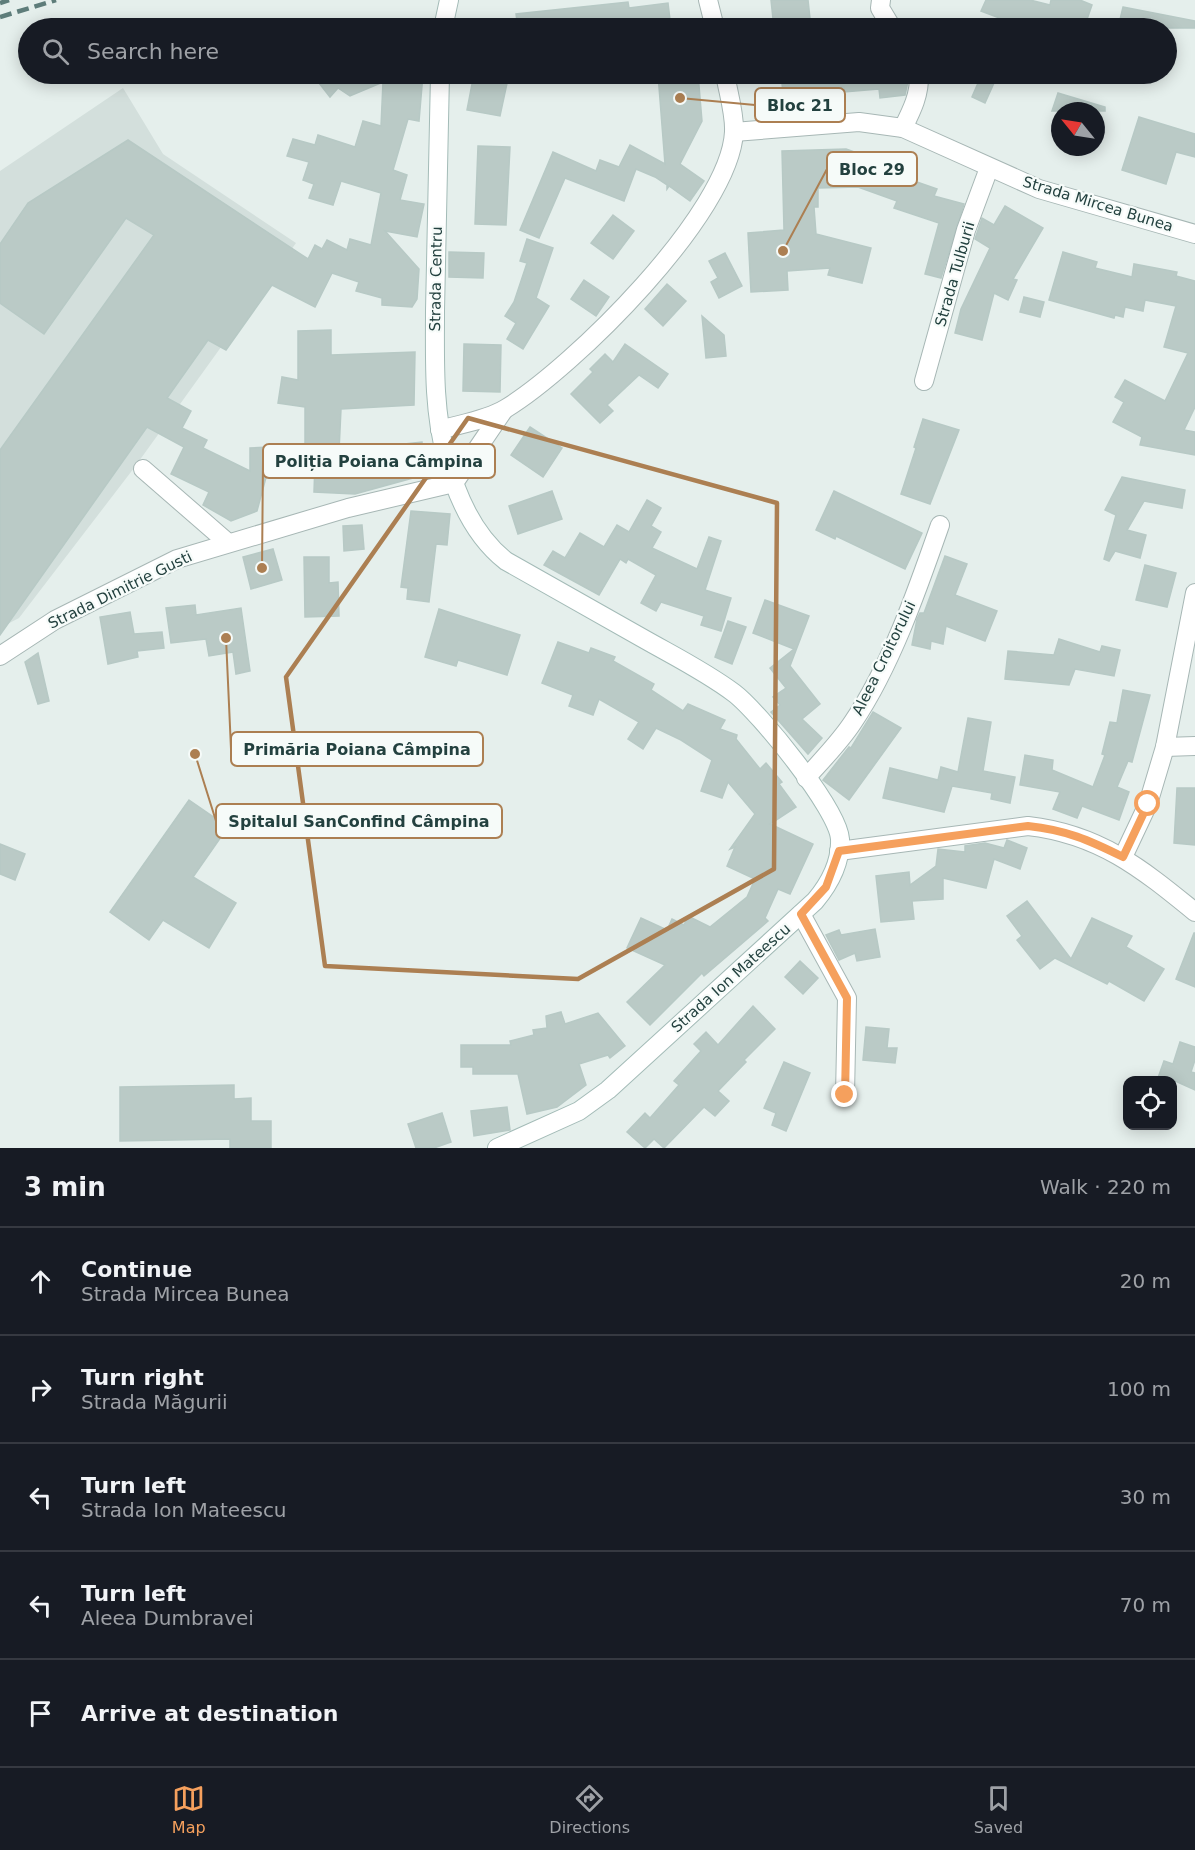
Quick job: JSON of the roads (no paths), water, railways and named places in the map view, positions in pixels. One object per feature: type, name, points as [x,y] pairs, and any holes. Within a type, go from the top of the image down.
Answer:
[{"type":"street","points":[[445,18],[449,0]]},
{"type":"street","points":[[708,0],[712,18]]},
{"type":"street","points":[[881,0],[880,8],[886,18]]},
{"type":"street","name":"Strada Centru","points":[[440,84],[435,370],[440,430],[454,483]]},
{"type":"street","points":[[454,483],[503,411],[576,357],[615,317],[672,249],[716,189],[727,164],[734,132],[727,84]]},
{"type":"street","points":[[734,132],[860,122],[903,128],[914,105],[920,84]]},
{"type":"street","name":"Strada Mircea Bunea","points":[[903,128],[1039,189],[1195,234]]},
{"type":"street","name":"Strada Tulburii","points":[[924,381],[966,230],[989,168]]},
{"type":"street","points":[[440,430],[503,411]]},
{"type":"street","points":[[143,469],[227,542]]},
{"type":"street","name":"Strada Dimitrie Gusti","points":[[0,656],[55,620],[177,559],[227,542],[348,508],[454,483]]},
{"type":"street","name":"Strada Ion Mateescu","points":[[454,483],[475,527],[489,547],[506,561],[688,664],[735,695],[767,727],[806,778],[835,821],[840,837],[839,851],[826,887],[801,914],[608,1090],[579,1111],[497,1148]]},
{"type":"street","name":"Aleea Croitorului","points":[[806,778],[852,723],[869,695],[920,584],[940,525]]},
{"type":"street","points":[[1123,857],[1148,804],[1165,747],[1195,593]]},
{"type":"street","points":[[1165,747],[1195,746]]},
{"type":"street","points":[[839,851],[1028,826],[1057,829],[1081,836],[1123,857],[1195,912]]},
{"type":"street","points":[[801,914],[847,998],[845,1095]]},
{"type":"railway","points":[[0,3],[9,0]]},
{"type":"railway","points":[[0,17],[56,0]]},
{"type":"place","name":"Bloc 21","points":[[680,98]]},
{"type":"place","name":"Bloc 29","points":[[783,251]]},
{"type":"place","name":"Poliția Poiana Câmpina","points":[[262,568]]},
{"type":"place","name":"Primăria Poiana Câmpina","points":[[226,638]]},
{"type":"place","name":"Spitalul SanConfind Câmpina","points":[[195,754]]}]
